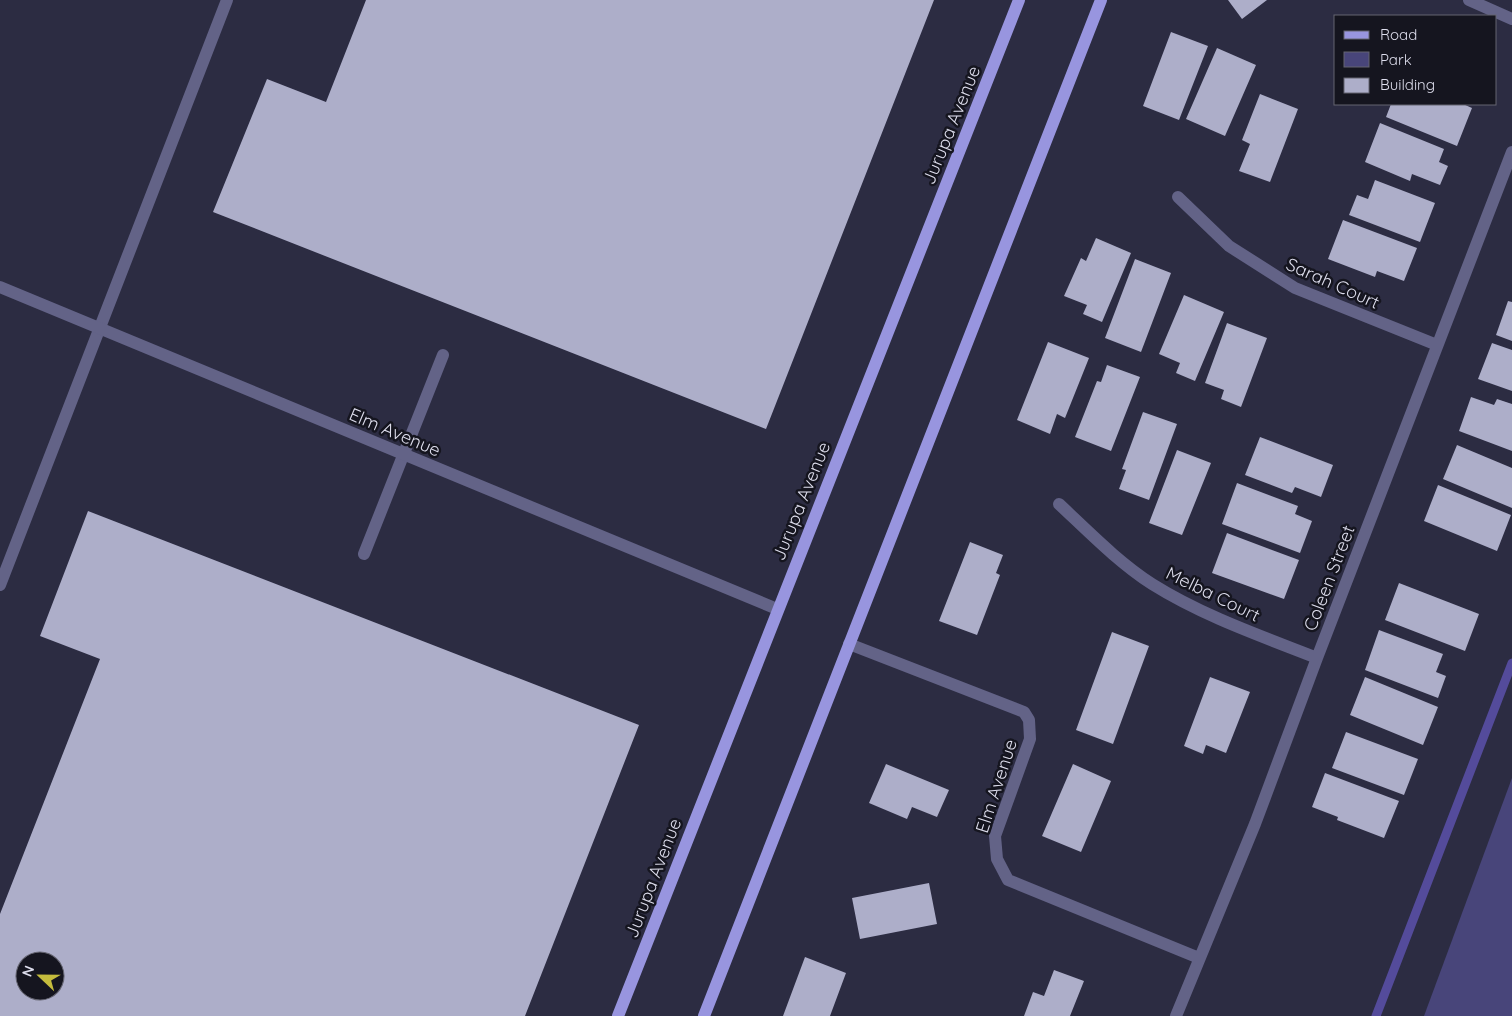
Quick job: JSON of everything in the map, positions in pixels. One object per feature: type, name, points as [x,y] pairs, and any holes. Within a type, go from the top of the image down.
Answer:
[{"type":"main road","name":"Jurupa Avenue","points":[[618,1016],[777,609],[1019,0]]},
{"type":"main road","points":[[704,1016],[1101,0]]},
{"type":"street","points":[[0,585],[227,0]]},
{"type":"street","points":[[1469,0],[1512,19]]},
{"type":"street","name":"Coleen Street","points":[[1176,1016],[1255,824],[1512,152]]},
{"type":"street","name":"Sarah Court","points":[[1178,197],[1229,246],[1295,288],[1437,345]]},
{"type":"street","name":"Elm Avenue","points":[[0,287],[777,609]]},
{"type":"street","points":[[364,554],[443,355]]},
{"type":"street","name":"Melba Court","points":[[1059,504],[1104,546],[1151,583],[1187,604],[1226,622],[1317,658]]},
{"type":"street","name":"Elm Avenue","points":[[849,644],[1024,712],[1029,720],[1030,739],[995,836],[997,859],[1008,880],[1199,958]]},
{"type":"green space","points":[[1512,778],[1512,1016],[1424,1016]]},
{"type":"building","points":[[366,0],[934,0],[766,429],[213,212],[267,79],[326,102]]},
{"type":"building","points":[[1228,0],[1267,0],[1242,19]]},
{"type":"building","points":[[1171,32],[1208,46],[1179,120],[1143,106]]},
{"type":"building","points":[[1217,48],[1256,65],[1225,136],[1186,119]]},
{"type":"building","points":[[1260,94],[1298,109],[1270,182],[1239,171],[1250,144],[1242,140]]},
{"type":"building","points":[[1391,105],[1465,105],[1472,108],[1457,146],[1386,117]]},
{"type":"building","points":[[1380,123],[1444,149],[1439,162],[1448,166],[1440,185],[1412,174],[1410,181],[1365,162]]},
{"type":"building","points":[[1375,180],[1435,203],[1420,242],[1349,215],[1357,195],[1368,199]]},
{"type":"building","points":[[1343,220],[1417,248],[1404,281],[1377,271],[1375,277],[1328,259]]},
{"type":"building","points":[[1096,238],[1131,253],[1102,322],[1083,314],[1087,305],[1064,296],[1081,258],[1086,261]]},
{"type":"building","points":[[1135,259],[1171,273],[1141,352],[1105,338]]},
{"type":"building","points":[[1184,295],[1224,312],[1195,381],[1176,373],[1180,363],[1159,354]]},
{"type":"building","points":[[1508,301],[1512,302],[1512,341],[1496,335]]},
{"type":"building","points":[[1227,323],[1267,338],[1241,407],[1221,399],[1224,390],[1205,383]]},
{"type":"building","points":[[1048,342],[1089,358],[1065,418],[1057,414],[1050,434],[1017,420]]},
{"type":"building","points":[[1492,343],[1512,350],[1512,391],[1478,379]]},
{"type":"building","points":[[1107,365],[1140,377],[1111,451],[1075,437],[1097,381],[1101,382]]},
{"type":"building","points":[[1471,397],[1494,405],[1497,399],[1512,404],[1512,451],[1459,431]]},
{"type":"building","points":[[1143,412],[1177,424],[1149,500],[1119,489],[1126,470],[1122,469]]},
{"type":"building","points":[[1260,437],[1333,465],[1321,497],[1295,487],[1292,493],[1245,475]]},
{"type":"building","points":[[1457,445],[1512,468],[1512,508],[1443,479]]},
{"type":"building","points":[[1177,450],[1211,463],[1182,535],[1149,523]]},
{"type":"building","points":[[1237,483],[1298,506],[1295,514],[1312,521],[1300,553],[1222,524]]},
{"type":"building","points":[[1438,485],[1511,515],[1497,551],[1424,521]]},
{"type":"building","points":[[88,511],[639,725],[525,1016],[0,1016],[0,914],[100,659],[40,636]]},
{"type":"building","points":[[1227,533],[1299,560],[1284,599],[1212,573]]},
{"type":"building","points":[[970,542],[1003,555],[996,573],[1000,575],[977,635],[939,621]]},
{"type":"building","points":[[1399,583],[1479,614],[1465,651],[1385,620]]},
{"type":"building","points":[[1379,630],[1443,654],[1436,672],[1446,676],[1438,698],[1365,670]]},
{"type":"building","points":[[1112,632],[1149,646],[1113,744],[1076,730]]},
{"type":"building","points":[[1210,677],[1250,692],[1226,753],[1206,745],[1203,754],[1184,746]]},
{"type":"building","points":[[1365,677],[1438,707],[1423,745],[1350,715]]},
{"type":"building","points":[[1346,732],[1418,759],[1404,795],[1332,768]]},
{"type":"building","points":[[886,764],[949,790],[937,817],[912,807],[907,819],[869,803]]},
{"type":"building","points":[[1073,764],[1111,781],[1081,852],[1042,836]]},
{"type":"building","points":[[1325,773],[1399,801],[1384,838],[1337,820],[1338,817],[1312,807]]},
{"type":"building","points":[[929,883],[937,924],[860,939],[852,898]]},
{"type":"building","points":[[805,957],[846,973],[830,1016],[783,1016]]},
{"type":"building","points":[[1054,970],[1084,981],[1070,1016],[1024,1016],[1033,992],[1044,996]]},
{"type":"waterway","points":[[1376,1016],[1512,663]]}]
